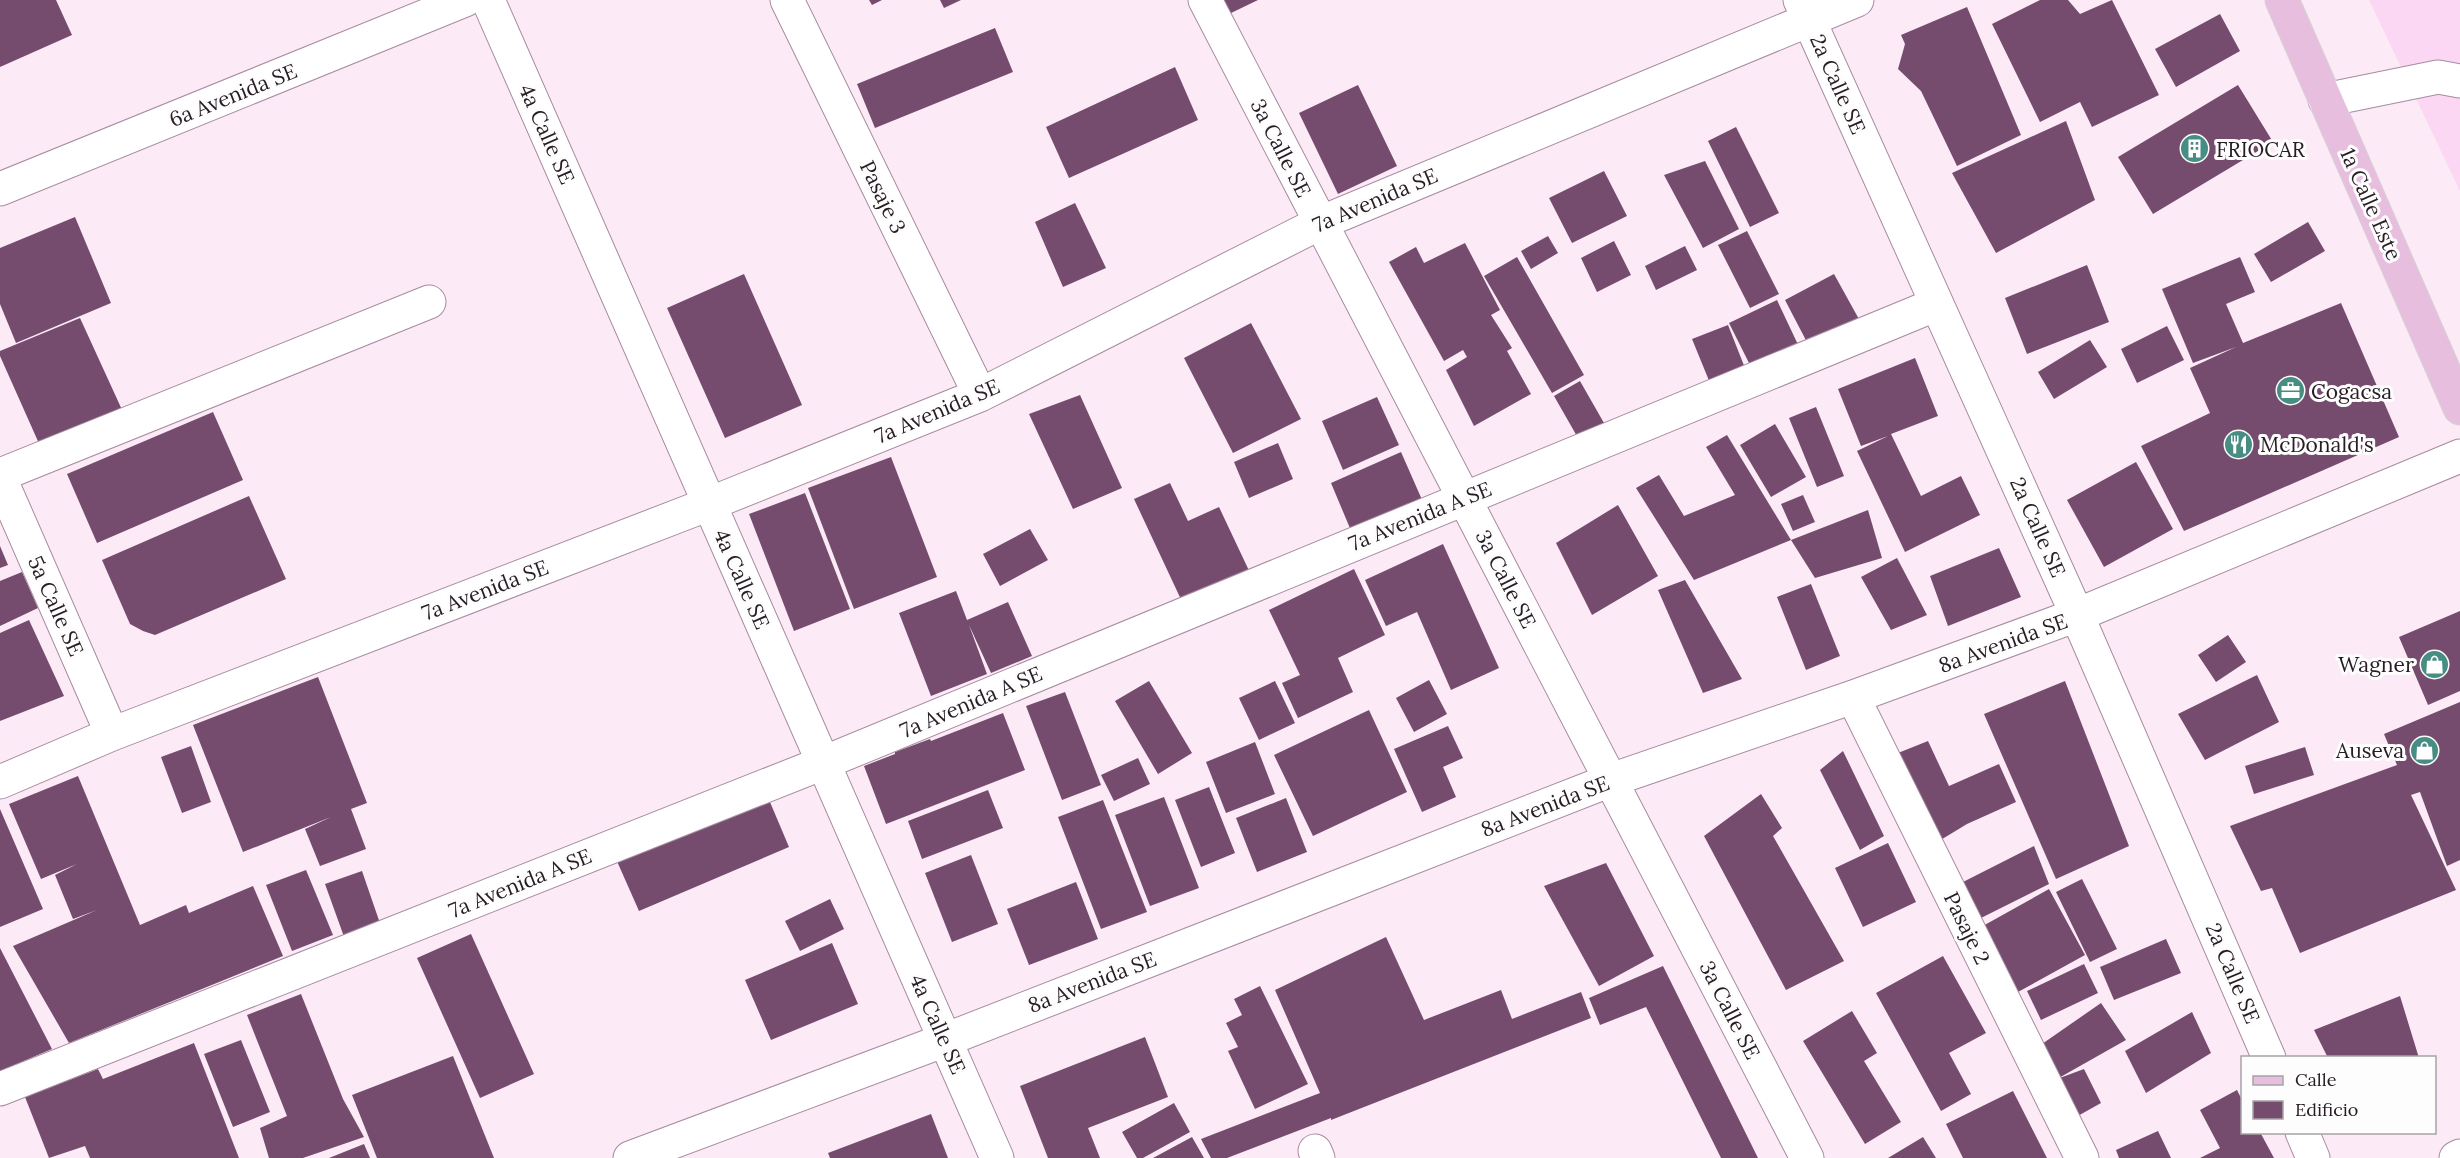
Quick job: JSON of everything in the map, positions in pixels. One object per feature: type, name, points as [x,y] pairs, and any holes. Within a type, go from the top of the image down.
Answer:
[{"type":"main road","name":"1a Calle Este","points":[[2282,0],[2460,408]]},
{"type":"street","name":"6a Avenida SE","points":[[0,189],[465,0]]},
{"type":"street","name":"4a Calle SE","points":[[488,0],[997,1158]]},
{"type":"street","name":"Pasaje 3","points":[[787,0],[980,395]]},
{"type":"street","name":"3a Calle SE","points":[[1205,0],[1807,1158]]},
{"type":"street","name":"7a Avenida SE","points":[[0,782],[112,734],[709,504],[980,395],[1320,223],[1804,9],[1857,0]]},
{"type":"street","name":"2a Calle SE","points":[[1804,9],[2077,615],[2269,1056]]},
{"type":"street","points":[[2325,100],[2438,77],[2460,81]]},
{"type":"street","points":[[0,477],[429,302]]},
{"type":"street","name":"7a Avenida A SE","points":[[0,1089],[823,763],[1937,304]]},
{"type":"street","name":"8a Avenida SE","points":[[630,1158],[945,1040],[1611,780],[1852,697],[2077,615],[2460,456]]},
{"type":"street","name":"5a Calle SE","points":[[0,477],[112,734]]},
{"type":"street","name":"Pasaje 2","points":[[1852,697],[2082,1158]]},
{"type":"street","points":[[2303,1134],[2313,1158]]},
{"type":"shaded area","points":[[2369,0],[2460,0],[2460,191]]},
{"type":"building","points":[[0,0],[56,0],[72,35],[0,67]]},
{"type":"building","points":[[869,0],[882,0],[872,5]]},
{"type":"building","points":[[940,0],[961,0],[944,8]]},
{"type":"building","points":[[1222,0],[1258,0],[1229,14]]},
{"type":"building","points":[[2040,0],[2068,0],[2080,14],[2112,0],[2159,95],[2092,127],[2080,102],[2040,122],[1992,24]]},
{"type":"building","points":[[1967,7],[2021,135],[1957,166],[1921,91],[1898,69],[1905,44],[1901,35]]},
{"type":"building","points":[[2220,14],[2240,51],[2176,87],[2155,49]]},
{"type":"building","points":[[995,28],[1013,72],[875,128],[857,84]]},
{"type":"building","points":[[1175,67],[1198,120],[1069,178],[1046,127]]},
{"type":"building","points":[[1358,85],[1397,166],[1338,194],[1299,113]]},
{"type":"building","name":"FRIOCAR","points":[[2238,85],[2273,142],[2153,214],[2118,157]]},
{"type":"building","points":[[2066,121],[2095,200],[1996,253],[1952,173]]},
{"type":"building","points":[[1736,127],[1779,213],[1750,227],[1708,141]]},
{"type":"building","points":[[1705,161],[1739,229],[1703,248],[1664,175]]},
{"type":"building","points":[[1604,171],[1627,216],[1572,243],[1549,198]]},
{"type":"building","points":[[1075,203],[1106,268],[1063,287],[1035,222]]},
{"type":"building","points":[[75,217],[111,303],[16,343],[0,304],[0,248]]},
{"type":"building","points":[[2308,222],[2325,251],[2271,282],[2254,254]]},
{"type":"building","points":[[1747,231],[1779,294],[1750,308],[1718,245]]},
{"type":"building","points":[[1548,236],[1558,253],[1531,269],[1521,251]]},
{"type":"building","points":[[1614,241],[1631,275],[1597,292],[1581,258]]},
{"type":"building","points":[[1465,243],[1500,310],[1491,315],[1512,348],[1507,351],[1531,394],[1474,426],[1446,370],[1467,357],[1463,350],[1444,361],[1389,262],[1416,247],[1424,263]]},
{"type":"building","points":[[1685,246],[1697,270],[1656,290],[1645,266]]},
{"type":"building","points":[[1517,257],[1584,375],[1552,393],[1484,276]]},
{"type":"building","name":"Cogacsa","points":[[2240,257],[2255,292],[2226,304],[2243,343],[2341,303],[2399,437],[2184,531],[2141,446],[2210,413],[2190,368],[2236,347],[2193,363],[2162,289]]},
{"type":"building","points":[[2087,265],[2109,322],[2027,354],[2005,298]]},
{"type":"building","points":[[744,274],[802,405],[725,438],[667,308]]},
{"type":"building","points":[[1834,274],[1860,321],[1810,348],[1785,300]]},
{"type":"building","points":[[1777,300],[1801,351],[1754,373],[1729,323]]},
{"type":"building","points":[[80,318],[123,412],[41,448],[0,356],[0,351]]},
{"type":"building","points":[[1251,323],[1301,419],[1233,453],[1184,358]]},
{"type":"building","points":[[1728,325],[1745,368],[1710,383],[1692,339]]},
{"type":"building","points":[[2167,326],[2184,360],[2137,383],[2121,349]]},
{"type":"building","points":[[2090,340],[2107,367],[2054,399],[2038,372]]},
{"type":"building","points":[[1915,358],[1938,416],[1891,434],[1921,496],[1961,476],[1980,515],[1905,552],[1857,451],[1888,436],[1861,446],[1838,389]]},
{"type":"building","points":[[1580,381],[1608,430],[1582,445],[1554,396]]},
{"type":"building","points":[[1080,395],[1122,488],[1073,509],[1029,414]]},
{"type":"building","points":[[1377,397],[1399,445],[1343,470],[1322,421]]},
{"type":"building","points":[[1816,407],[1844,476],[1817,487],[1789,418]]},
{"type":"building","points":[[213,412],[243,480],[97,543],[67,474]]},
{"type":"building","points":[[1775,424],[1806,477],[1771,497],[1740,445]]},
{"type":"building","points":[[1727,435],[1791,540],[1694,580],[1636,488],[1659,475],[1684,516],[1735,495],[1706,447]]},
{"type":"building","points":[[1278,443],[1293,479],[1249,498],[1234,462]]},
{"type":"building","points":[[1401,452],[1423,502],[1352,533],[1331,483]]},
{"type":"building","points":[[891,457],[937,577],[854,609],[808,488]]},
{"type":"building","points":[[2136,462],[2173,529],[2104,567],[2067,500]]},
{"type":"building","points":[[1170,483],[1188,521],[1219,507],[1252,577],[1185,608],[1134,499]]},
{"type":"building","points":[[805,493],[850,609],[794,631],[749,514]]},
{"type":"building","points":[[1803,495],[1815,522],[1793,531],[1781,504]]},
{"type":"building","points":[[249,496],[286,579],[155,635],[130,624],[102,560]]},
{"type":"building","points":[[1618,505],[1658,576],[1592,615],[1556,543]]},
{"type":"building","points":[[1868,510],[1882,558],[1815,578],[1791,540]]},
{"type":"building","points":[[1030,529],[1048,560],[1000,586],[983,554]]},
{"type":"building","points":[[1443,544],[1499,668],[1451,690],[1417,612],[1386,626],[1365,580]]},
{"type":"building","points":[[0,546],[8,565],[0,568]]},
{"type":"building","points":[[1999,548],[2021,597],[1948,626],[1930,576]]},
{"type":"building","points":[[1897,558],[1927,615],[1891,630],[1861,577]]},
{"type":"building","points":[[1354,569],[1385,635],[1338,658],[1353,692],[1298,718],[1282,683],[1300,675],[1269,610]]},
{"type":"building","points":[[22,572],[38,608],[0,626],[0,581]]},
{"type":"building","points":[[1685,580],[1742,679],[1703,693],[1658,590]]},
{"type":"building","points":[[1811,584],[1840,656],[1806,670],[1777,597]]},
{"type":"building","points":[[956,591],[967,620],[1008,602],[1032,656],[991,673],[969,625],[987,674],[931,696],[899,613]]},
{"type":"building","name":"Wagner","points":[[2460,611],[2460,691],[2428,705],[2399,637]]},
{"type":"building","points":[[29,620],[64,696],[0,721],[0,633]]},
{"type":"building","points":[[2228,635],[2246,662],[2216,682],[2198,655]]},
{"type":"building","points":[[2257,675],[2279,722],[2205,760],[2178,714]]},
{"type":"building","points":[[318,677],[367,803],[351,809],[366,849],[320,866],[305,829],[331,817],[243,852],[193,725]]},
{"type":"building","points":[[1429,680],[1447,714],[1414,732],[1396,698]]},
{"type":"building","points":[[1149,681],[1192,753],[1158,774],[1115,701]]},
{"type":"building","points":[[1275,681],[1295,723],[1259,740],[1239,698]]},
{"type":"building","points":[[2065,681],[2129,846],[2056,879],[1984,714]]},
{"type":"building","points":[[1065,692],[1101,785],[1062,800],[1026,706]]},
{"type":"building","points":[[2460,702],[2460,860],[2447,866],[2420,792],[2411,795],[2456,890],[2300,953],[2272,888],[2261,891],[2230,826],[2397,765],[2384,734]]},
{"type":"building","points":[[1369,710],[1407,792],[1313,836],[1274,755]]},
{"type":"building","points":[[1003,713],[1025,770],[886,824],[864,766],[895,754],[895,752],[930,739],[931,741]]},
{"type":"building","points":[[1448,726],[1463,758],[1443,767],[1456,797],[1422,812],[1394,749]]},
{"type":"building","points":[[1928,741],[1949,786],[1999,764],[2016,802],[1967,824],[1934,844],[1893,755]]},
{"type":"building","points":[[1255,742],[1275,794],[1226,813],[1206,762]]},
{"type":"building","points":[[191,746],[211,802],[182,813],[161,757]]},
{"type":"building","points":[[2305,747],[2314,775],[2254,794],[2245,766]]},
{"type":"building","points":[[1843,751],[1884,836],[1860,850],[1820,770]]},
{"type":"building","points":[[1138,758],[1150,784],[1114,801],[1101,775]]},
{"type":"building","points":[[78,776],[140,925],[186,905],[189,913],[253,886],[283,956],[69,1043],[13,946],[97,910],[73,919],[55,875],[77,864],[41,879],[9,804]]},
{"type":"building","points":[[1209,787],[1235,853],[1201,867],[1175,800]]},
{"type":"building","points":[[988,790],[1003,828],[922,859],[908,821]]},
{"type":"building","points":[[1761,794],[1782,828],[1773,836],[1844,961],[1786,990],[1704,836]]},
{"type":"building","points":[[767,795],[789,847],[639,911],[616,859]]},
{"type":"building","points":[[1164,797],[1199,888],[1150,906],[1115,815]]},
{"type":"building","points":[[1286,798],[1307,852],[1257,872],[1236,818]]},
{"type":"building","points":[[1103,800],[1147,912],[1101,929],[1058,817]]},
{"type":"building","points":[[0,809],[43,909],[0,927]]},
{"type":"building","points":[[1888,843],[1916,902],[1863,927],[1835,868]]},
{"type":"building","points":[[2034,846],[2049,884],[1981,918],[1963,882]]},
{"type":"building","points":[[971,855],[998,924],[952,942],[925,873]]},
{"type":"building","points":[[1606,863],[1654,956],[1599,986],[1544,886]]},
{"type":"building","points":[[306,870],[333,935],[292,951],[266,885]]},
{"type":"building","points":[[362,871],[383,932],[347,945],[325,884]]},
{"type":"building","points":[[2082,879],[2117,949],[2090,962],[2056,892]]},
{"type":"building","points":[[1076,882],[1098,939],[1029,965],[1007,909]]},
{"type":"building","points":[[2049,889],[2085,955],[2018,992],[1981,927]]},
{"type":"building","points":[[830,899],[844,929],[800,951],[785,921]]},
{"type":"building","points":[[471,934],[534,1074],[480,1098],[417,958]]},
{"type":"building","points":[[1386,937],[1424,1020],[1501,990],[1512,1019],[1581,992],[1591,1018],[1331,1120],[1331,1118],[1227,1158],[1211,1158],[1201,1139],[1320,1093],[1275,990]]},
{"type":"building","points":[[2166,939],[2181,973],[2114,1000],[2100,967]]},
{"type":"building","points":[[832,943],[858,1004],[771,1040],[745,980]]},
{"type":"building","points":[[0,948],[52,1049],[0,1071]]},
{"type":"building","points":[[1943,956],[1986,1033],[1949,1053],[1971,1094],[1941,1111],[1876,993]]},
{"type":"building","points":[[2084,964],[2098,993],[2041,1020],[2027,991]]},
{"type":"building","points":[[1663,966],[1758,1158],[1721,1158],[1646,1007],[1600,1025],[1589,998]]},
{"type":"building","points":[[1260,986],[1308,1084],[1255,1109],[1228,1051],[1238,1047],[1226,1023],[1242,1015],[1234,999]]},
{"type":"building","points":[[301,994],[343,1099],[364,1137],[303,1158],[269,1158],[260,1128],[287,1116],[247,1015]]},
{"type":"building","points":[[2400,996],[2418,1056],[2327,1056],[2314,1030]]},
{"type":"building","points":[[2101,1003],[2126,1040],[2057,1079],[2042,1044]]},
{"type":"building","points":[[1852,1011],[1877,1053],[1864,1061],[1901,1122],[1865,1144],[1803,1041]]},
{"type":"building","points":[[2192,1012],[2211,1053],[2146,1093],[2125,1051]]},
{"type":"building","points":[[1145,1037],[1168,1097],[1088,1128],[1100,1158],[1048,1158],[1020,1086]]},
{"type":"building","points":[[241,1040],[270,1112],[233,1127],[204,1054]]},
{"type":"building","points":[[194,1043],[239,1158],[90,1158],[85,1146],[49,1158],[25,1097],[98,1069],[103,1079]]},
{"type":"building","points":[[453,1056],[494,1158],[377,1158],[352,1095]]},
{"type":"building","points":[[2084,1069],[2101,1103],[2076,1117],[2057,1079]]},
{"type":"building","points":[[2237,1090],[2241,1098],[2241,1134],[2261,1134],[2274,1158],[2200,1158],[2220,1148],[2200,1110]]},
{"type":"building","points":[[2013,1091],[2047,1158],[1963,1158],[1946,1124]]},
{"type":"building","points":[[1174,1103],[1190,1132],[1143,1158],[1137,1158],[1122,1132]]},
{"type":"building","points":[[931,1114],[948,1158],[830,1158],[828,1153]]},
{"type":"building","points":[[2158,1131],[2171,1158],[2119,1158],[2116,1150]]},
{"type":"building","points":[[1192,1137],[1204,1158],[1153,1158]]},
{"type":"building","points":[[1923,1137],[1936,1158],[1888,1158]]},
{"type":"building","points":[[364,1144],[370,1158],[329,1158]]},
{"type":"place","name":"FRIOCAR","points":[[2195,149]]},
{"type":"place","name":"Cogacsa","points":[[2290,391]]},
{"type":"place","name":"McDonald's","points":[[2239,444]]},
{"type":"place","name":"Wagner","points":[[2435,664]]},
{"type":"place","name":"Auseva","points":[[2425,750]]}]
